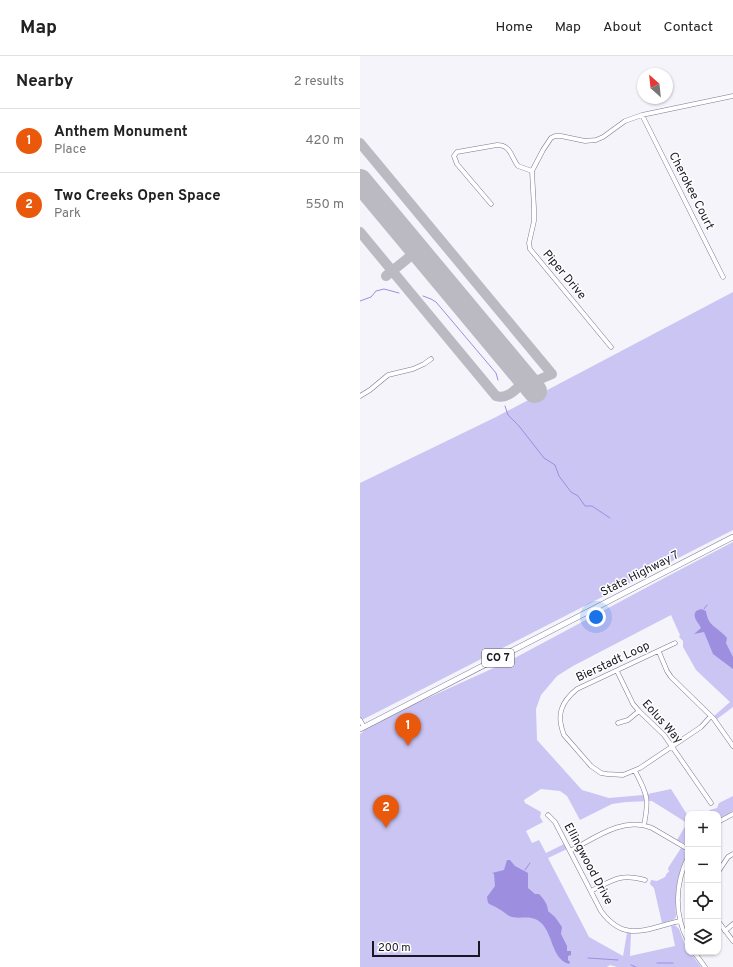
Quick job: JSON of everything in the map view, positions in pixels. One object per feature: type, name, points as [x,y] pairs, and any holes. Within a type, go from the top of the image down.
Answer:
[{"type":"main road","name":"State Highway 7","points":[[362,728],[733,537]]},
{"type":"street","points":[[491,204],[457,164],[454,156],[457,152],[497,145],[504,146],[510,150],[518,166],[532,171],[548,142],[554,136],[585,141],[596,140],[603,137],[625,121],[642,115],[733,96]]},
{"type":"street","name":"Cherokee Court","points":[[642,115],[723,277]]},
{"type":"street","name":"Piper Drive","points":[[532,171],[534,221],[529,243],[530,249],[611,347]]},
{"type":"street","points":[[360,396],[388,375],[413,369],[424,364],[431,358]]},
{"type":"street","name":"Bierstadt Loop","points":[[675,643],[659,652],[577,689],[569,695],[564,702],[560,714],[561,729],[564,735],[582,757],[596,770],[614,776],[623,775],[635,771],[701,727],[712,716]]},
{"type":"street","points":[[659,652],[671,677],[712,716],[733,746]]},
{"type":"street","name":"Eolus Way","points":[[617,671],[629,697],[638,711],[664,735],[711,803]]},
{"type":"street","points":[[618,724],[628,720],[638,711]]},
{"type":"street","points":[[360,720],[362,728]]},
{"type":"street","points":[[635,771],[647,797],[644,825]]},
{"type":"street","points":[[721,820],[733,814]]},
{"type":"street","name":"Ellingwood Drive","points":[[548,815],[555,822],[606,918],[618,928],[638,931],[680,921]]},
{"type":"street","points":[[570,851],[618,827],[630,824],[644,825],[654,829],[685,847]]},
{"type":"street","points":[[721,868],[728,857],[733,854]]},
{"type":"street","points":[[685,866],[681,879],[678,899],[680,921],[685,934]]},
{"type":"street","points":[[591,891],[620,877],[632,877],[645,880]]},
{"type":"street","points":[[725,931],[733,924]]},
{"type":"street","points":[[721,925],[733,940]]},
{"type":"street","points":[[696,955],[705,967]]},
{"type":"shaded area","points":[[733,292],[733,530],[360,721],[360,483],[496,417]]},
{"type":"shaded area","points":[[733,542],[733,707],[717,719],[714,716],[730,702],[696,670],[683,647],[683,641],[679,637],[680,635],[671,615],[573,666],[557,676],[541,695],[536,709],[537,740],[582,790],[609,798],[643,795],[671,789],[685,811],[685,822],[652,801],[612,804],[580,820],[567,796],[560,791],[541,789],[524,800],[525,803],[541,812],[540,817],[543,822],[526,831],[532,843],[539,840],[546,853],[564,844],[567,849],[548,858],[589,937],[623,956],[627,933],[631,933],[630,956],[675,946],[671,926],[675,925],[679,929],[685,944],[685,955],[692,955],[701,967],[617,967],[610,965],[607,967],[360,967],[360,734],[363,732],[364,727],[511,660]]},
{"type":"shaded area","points":[[701,609],[706,611],[711,624],[727,638],[726,643],[733,657],[733,669],[713,654],[704,632],[694,634],[701,628],[696,620],[695,613]]},
{"type":"shaded area","points":[[733,796],[733,811],[721,817],[721,811],[709,811],[717,808],[719,803]]},
{"type":"shaded area","points":[[685,826],[685,844],[677,840]]},
{"type":"shaded area","points":[[681,848],[684,849],[685,858],[677,885],[676,917],[673,920],[662,923],[654,888],[650,884],[651,880],[657,881],[665,877],[669,872],[668,868]]},
{"type":"shaded area","points":[[507,860],[510,860],[515,866],[528,873],[528,888],[535,894],[539,894],[541,896],[548,911],[555,917],[562,927],[561,934],[567,946],[567,951],[571,951],[571,955],[568,956],[568,960],[570,962],[569,964],[559,957],[544,926],[540,922],[530,918],[516,918],[510,916],[488,903],[487,897],[495,886],[494,874],[492,873],[504,870]]},
{"type":"waterway","points":[[360,301],[371,297],[376,291],[384,289],[399,293]]},
{"type":"waterway","points":[[423,296],[436,302],[496,373],[498,380]]},
{"type":"waterway","points":[[505,406],[508,415],[519,426],[544,458],[555,465],[559,476],[571,492],[578,496],[585,506],[592,506],[610,518]]},
{"type":"waterway","points":[[704,609],[707,605]]},
{"type":"waterway","points":[[525,870],[530,863]]},
{"type":"waterway","points":[[588,958],[618,960]]},
{"type":"waterway","points":[[657,963],[673,963]]},
{"type":"waterway","points":[[631,965],[636,967]]},
{"type":"taxiway","points":[[360,143],[552,374],[529,384]]},
{"type":"taxiway","points":[[360,232],[496,396],[501,397],[509,395],[526,380]]},
{"type":"taxiway","points":[[386,276],[418,250]]},
{"type":"runway","points":[[360,181],[535,391]]},
{"type":"place","name":"Anthem Monument","points":[[408,746]]},
{"type":"place","name":"Two Creeks Open Space","points":[[386,828]]}]
